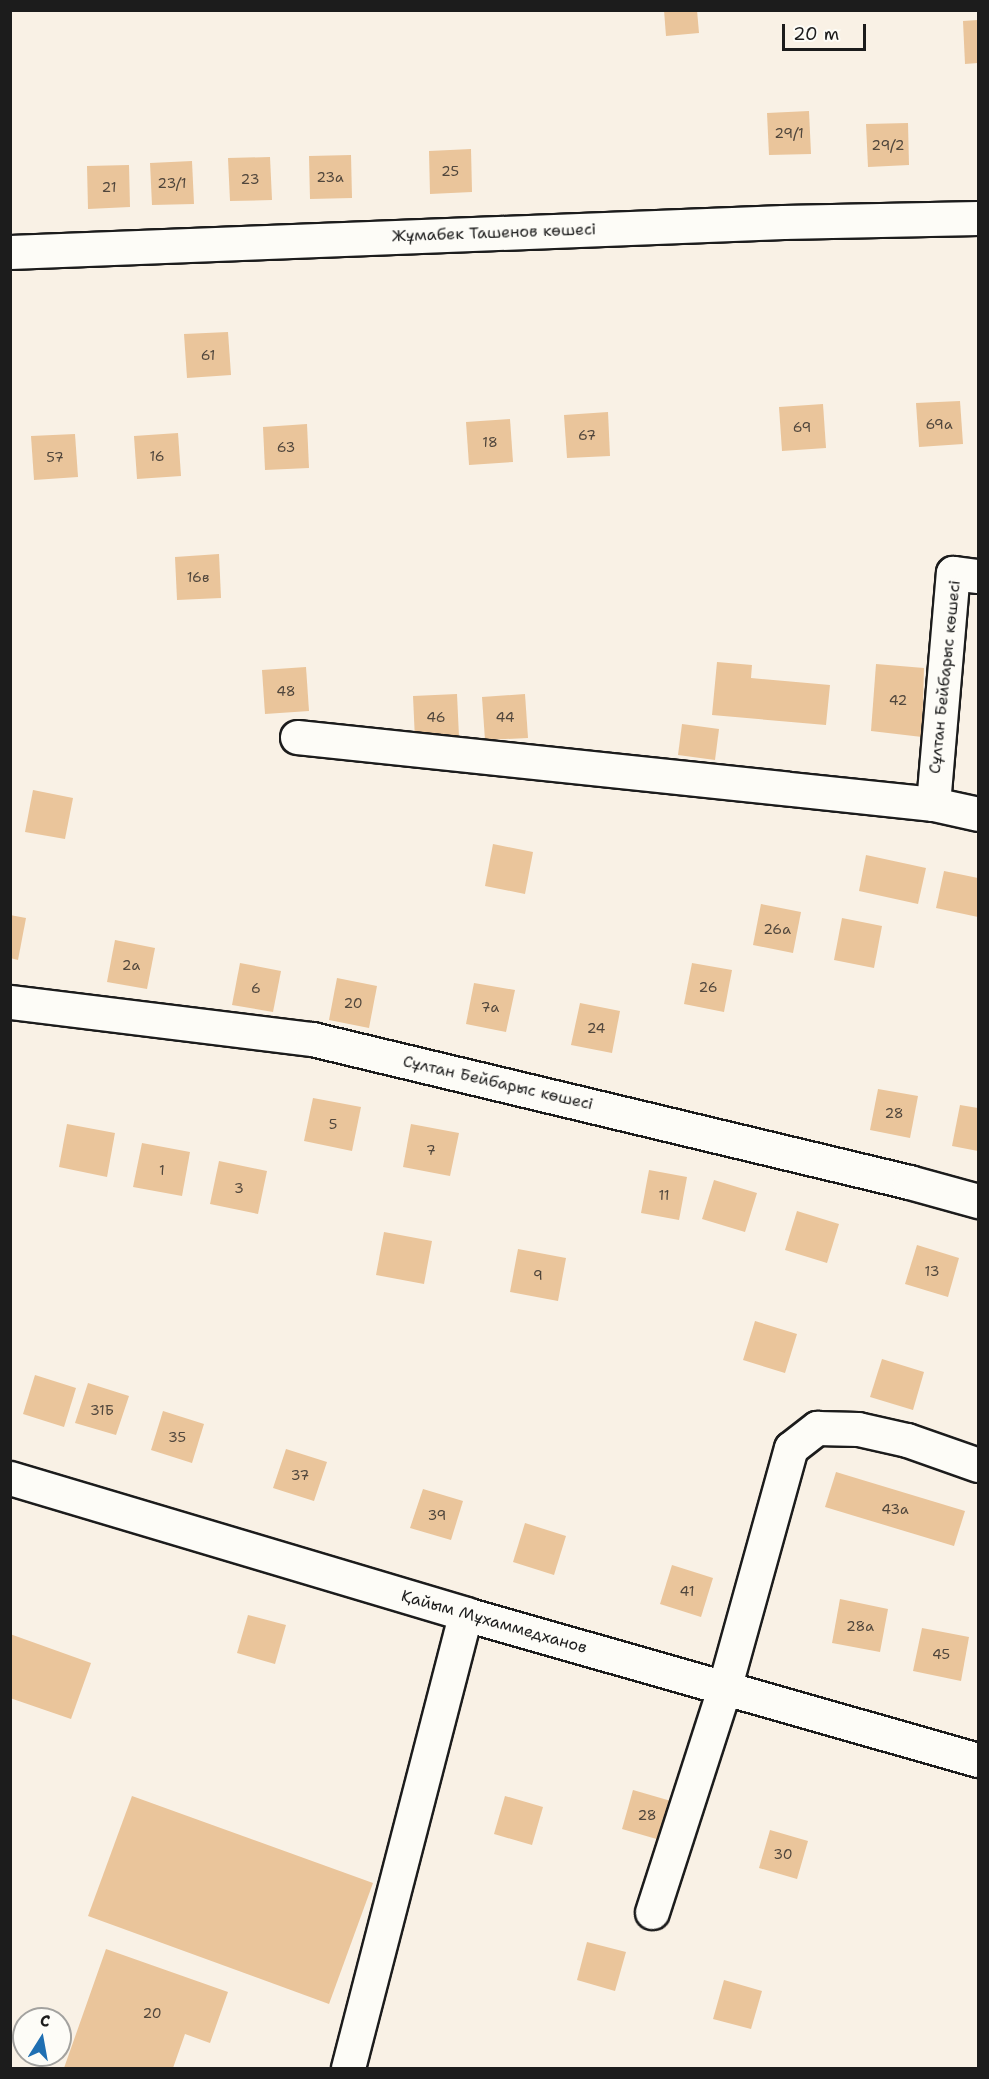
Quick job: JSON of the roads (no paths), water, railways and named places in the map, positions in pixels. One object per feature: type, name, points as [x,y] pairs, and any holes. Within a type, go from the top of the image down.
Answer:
[{"type":"street","name":"Жұмабек Ташенов көшесі","points":[[10,252],[783,222],[978,218]]},
{"type":"street","name":"Сұлтан Бейбарыс көшесі","points":[[933,804],[953,573],[978,576]]},
{"type":"street","points":[[297,737],[933,804],[978,814]]},
{"type":"street","name":"Сұлтан Бейбарыс көшесі","points":[[10,1002],[312,1039],[909,1182],[978,1201]]},
{"type":"street","points":[[652,1912],[724,1689],[791,1448],[817,1428],[858,1429],[908,1440],[978,1465]]},
{"type":"street","name":"Қайым Мұхаммедханов","points":[[10,1478],[465,1614],[978,1760]]},
{"type":"street","points":[[348,2068],[465,1614]]}]
